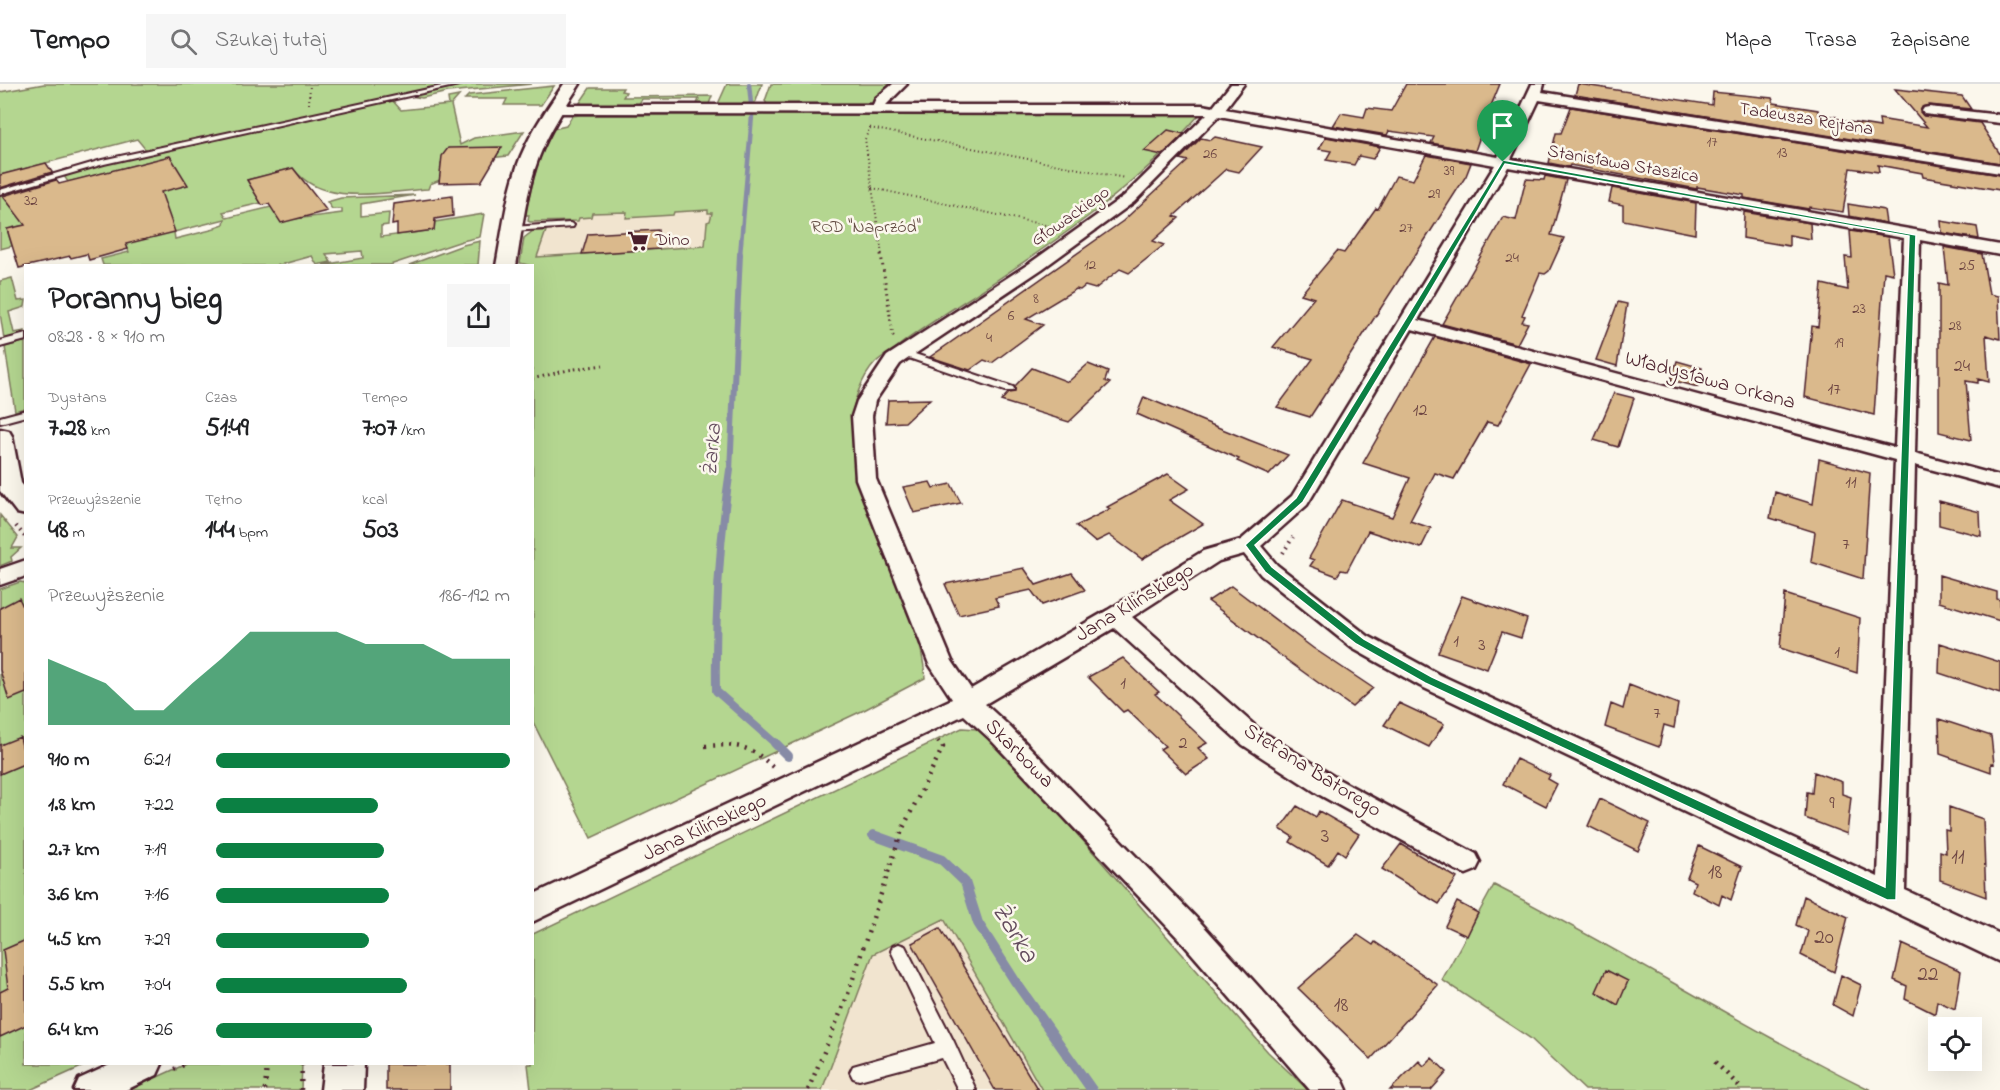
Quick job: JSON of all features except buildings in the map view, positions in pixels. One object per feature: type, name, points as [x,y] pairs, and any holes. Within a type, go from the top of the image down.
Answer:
[{"type":"street","points":[[506,264],[522,181],[531,155],[572,84]]},
{"type":"street","points":[[875,114],[881,102],[901,84]]},
{"type":"street","name":"Głowackiego","points":[[907,351],[1036,266],[1130,199],[1216,111],[1238,84]]},
{"type":"street","name":"Jana Kilińskiego","points":[[534,908],[968,703],[1116,616],[1211,556],[1249,545],[1300,500],[1503,162],[1537,89]]},
{"type":"street","name":"Tadeusza Rejtana","points":[[1537,89],[2000,169]]},
{"type":"street","name":"Stanisława Staszica","points":[[556,109],[875,114],[1184,108],[1216,111],[2000,250]]},
{"type":"street","points":[[1929,111],[2000,119]]},
{"type":"street","points":[[1891,896],[1912,235]]},
{"type":"street","name":"Władysława Orkana","points":[[1409,322],[2000,482]]},
{"type":"street","name":"Skarbowa","points":[[907,351],[893,360],[867,401],[862,416],[866,479],[941,664],[968,703],[1007,740],[1190,931],[1331,1090]]},
{"type":"street","points":[[0,436],[8,484],[24,504]]},
{"type":"street","points":[[1249,545],[1269,570],[1360,642],[1429,680],[2000,948]]},
{"type":"street","points":[[0,577],[24,568]]},
{"type":"street","name":"Stefana Batorego","points":[[1116,616],[1252,738],[1329,787],[1466,862]]},
{"type":"street","points":[[90,1090],[144,1065]]},
{"type":"street","points":[[342,1090],[344,1065]]},
{"type":"lane","points":[[0,192],[102,162],[460,84]]},
{"type":"lane","points":[[513,229],[570,225]]},
{"type":"lane","points":[[0,344],[24,338]]},
{"type":"lane","points":[[907,351],[1009,389]]},
{"type":"lane","points":[[0,420],[24,413]]},
{"type":"lane","points":[[899,951],[967,1090]]},
{"type":"lane","points":[[859,1072],[948,1048]]},
{"type":"path","points":[[875,114],[865,139],[893,336],[907,351]]},
{"type":"path","points":[[869,128],[1128,178]]},
{"type":"path","points":[[872,188],[1061,228]]},
{"type":"path","points":[[534,378],[603,365]]},
{"type":"path","points":[[808,1090],[846,997],[903,830],[943,747],[935,737]]},
{"type":"path","points":[[705,746],[744,745],[751,747],[793,786]]},
{"type":"path","points":[[1715,1062],[1743,1090]]},
{"type":"path","points":[[265,1090],[267,1065]]},
{"type":"path","points":[[301,1090],[302,1065]]},
{"type":"shaded area","points":[[731,205],[728,251],[527,263],[533,215]]},
{"type":"shaded area","points":[[944,919],[1042,1090],[822,1090],[873,954]]},
{"type":"green space","points":[[44,84],[452,84],[146,150],[137,139],[0,175],[0,92]]},
{"type":"green space","points":[[470,84],[532,84],[448,92],[422,98],[410,96]]},
{"type":"green space","points":[[727,84],[762,84],[753,104],[718,104]]},
{"type":"green space","points":[[771,84],[896,84],[872,103],[767,104],[765,101]]},
{"type":"green space","points":[[554,86],[541,105],[504,105],[507,99],[465,99],[469,95]]},
{"type":"green space","points":[[590,88],[623,88],[621,91],[626,92],[623,97],[712,96],[709,104],[697,104],[699,99],[642,99],[639,104],[579,104]]},
{"type":"green space","points":[[459,96],[451,105],[460,145],[474,138],[524,131],[508,156],[441,163],[440,180],[430,184],[428,189],[373,194],[336,193],[305,180],[293,168],[247,180],[261,203],[223,212],[227,218],[287,203],[295,219],[342,213],[342,209],[332,209],[327,202],[341,198],[415,195],[361,204],[361,216],[389,213],[388,225],[381,226],[381,237],[434,230],[435,222],[484,214],[480,237],[393,264],[329,264],[363,258],[362,251],[326,254],[331,262],[322,264],[316,264],[312,256],[283,264],[103,264],[101,259],[129,252],[126,244],[145,220],[169,156],[68,182],[64,176],[100,164],[392,100],[401,110],[449,105],[448,98]],"holes":[[[225,219],[224,224],[215,229],[175,239],[174,232]]]},
{"type":"green space","name":"ROD \"Naprzód\"","points":[[1017,113],[1199,115],[1175,141],[1122,190],[1036,254],[883,357],[870,369],[862,383],[856,399],[852,422],[859,480],[877,537],[907,606],[919,641],[925,678],[864,710],[591,838],[534,724],[534,264],[520,263],[524,238],[533,231],[546,231],[537,257],[705,246],[707,222],[710,221],[712,213],[708,213],[708,210],[626,218],[627,212],[592,213],[591,217],[579,218],[578,221],[528,221],[529,215],[525,215],[537,165],[553,129],[566,126],[572,116]]},
{"type":"green space","points":[[35,184],[44,187],[4,198],[19,216],[62,216],[7,229],[12,246],[0,249],[0,194]]},
{"type":"green space","points":[[480,241],[478,264],[412,264]]},
{"type":"green space","points":[[12,278],[18,301],[24,300],[24,307],[9,312],[14,333],[24,331],[24,334],[4,339],[0,313],[0,281]]},
{"type":"green space","points":[[24,341],[24,408],[15,411],[5,347]]},
{"type":"green space","points":[[0,515],[18,537],[12,548],[21,548],[11,557],[12,561],[0,566]]},
{"type":"green space","points":[[24,583],[24,1065],[86,1065],[30,1090],[0,1090],[0,589]]},
{"type":"green space","points":[[962,728],[977,729],[995,740],[1268,1052],[1308,1090],[1042,1090],[944,919],[873,954],[822,1090],[531,1090],[528,1065],[534,1065],[534,934]]},
{"type":"green space","points":[[1494,885],[1776,1041],[1871,1090],[1585,1090],[1530,1038],[1442,980]]},
{"type":"green space","points":[[184,1065],[302,1065],[301,1090],[129,1090]]},
{"type":"waterway","name":"Żarka","points":[[749,84],[751,104]]},
{"type":"waterway","name":"Żarka","points":[[740,255],[752,116]]},
{"type":"waterway","name":"Żarka","points":[[730,471],[740,254]]},
{"type":"waterway","name":"Żarka","points":[[730,470],[719,580],[716,691],[777,745]]},
{"type":"waterway","name":"Żarka","points":[[777,745],[788,756]]},
{"type":"waterway","name":"Żarka","points":[[873,835],[942,860],[965,882],[978,923],[1015,981],[1092,1090]]},
{"type":"place","name":"Dino","points":[[638,241]]},
{"type":"route","points":[[1503,162],[1912,235],[1891,896],[1429,680],[1360,642],[1269,570],[1249,545],[1300,500],[1503,162]]}]
